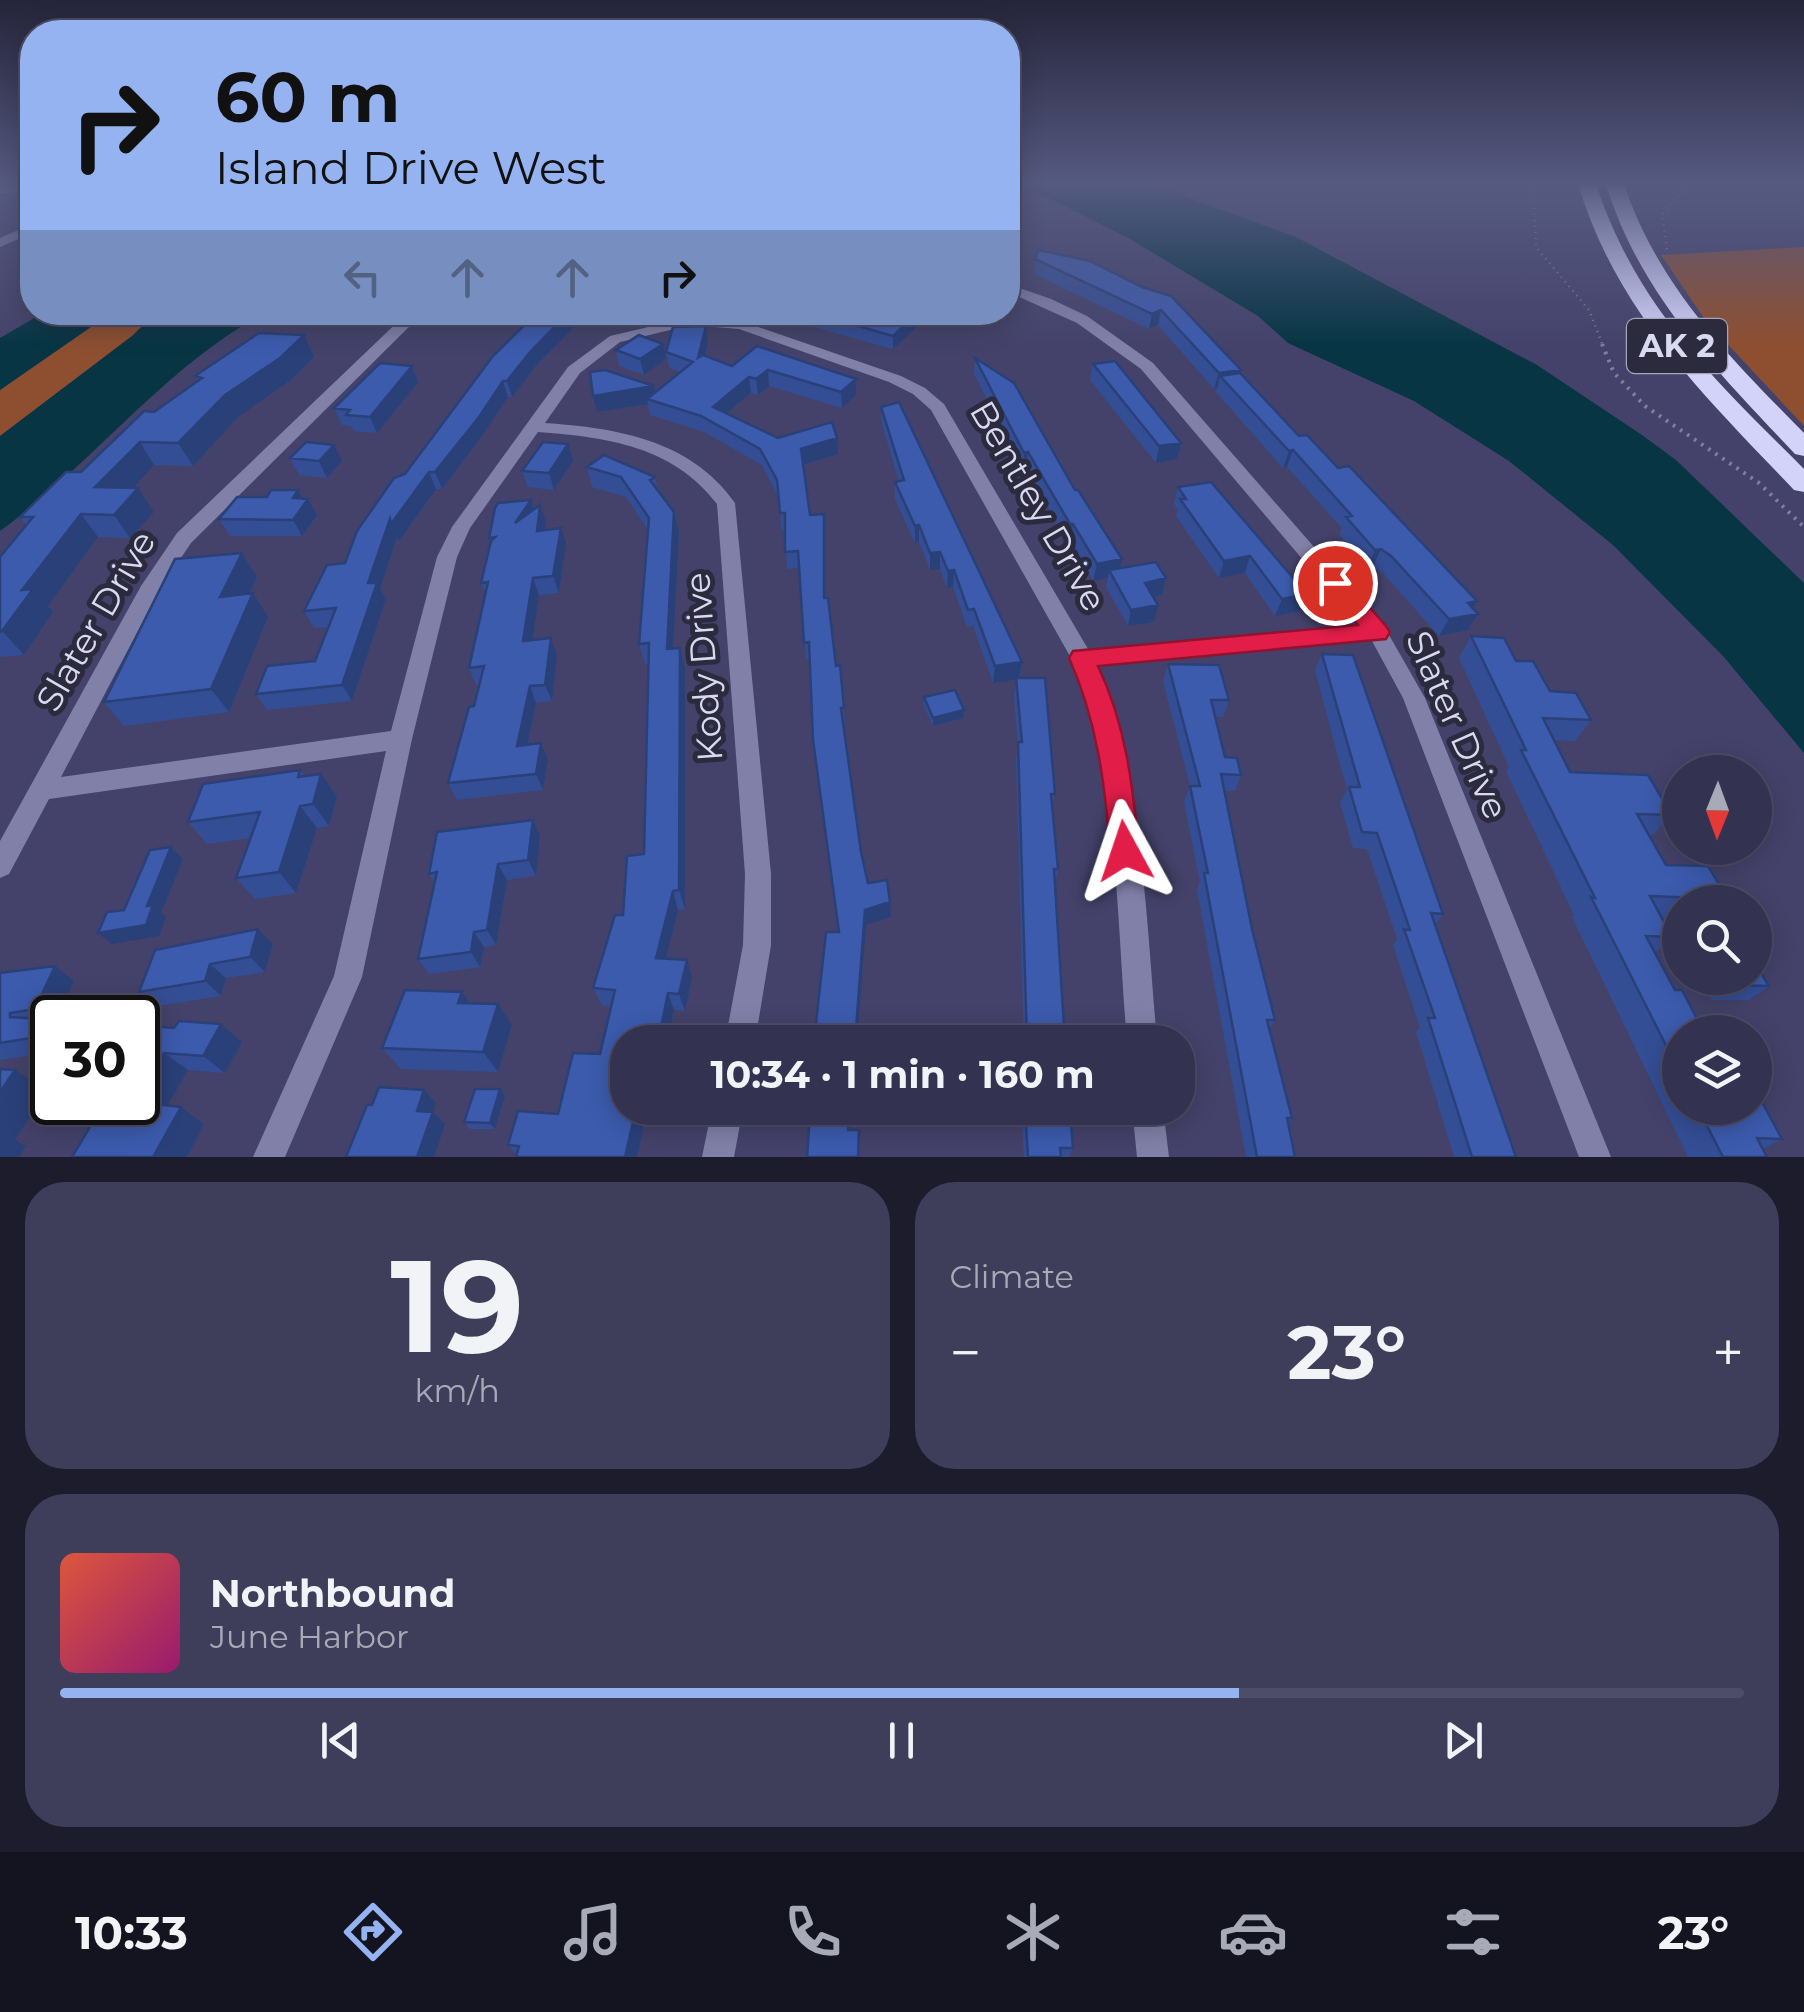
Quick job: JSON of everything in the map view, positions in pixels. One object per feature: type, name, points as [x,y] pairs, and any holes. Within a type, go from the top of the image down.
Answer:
[{"type":"highway","points":[[1597,238],[1620,272]]},
{"type":"highway","name":"AK 2","points":[[1605,238],[1620,272],[1650,314],[1721,398],[1804,484]]},
{"type":"highway","name":"AK 2","points":[[1643,238],[1660,260],[1667,293],[1717,355],[1804,448]]},
{"type":"highway","points":[[1651,238],[1660,260]]},
{"type":"street","name":"Slater Drive","points":[[1020,293],[1068,313],[1123,344],[1147,366],[1378,632],[1414,698],[1596,1157]]},
{"type":"street","name":"Slater Drive","points":[[0,866],[151,586],[184,538],[404,325]]},
{"type":"street","name":"Bentley Drive","points":[[269,1157],[348,977],[400,739],[447,557],[461,527],[574,370],[614,339],[664,325]]},
{"type":"street","name":"Bentley Drive","points":[[741,325],[895,379],[929,399],[956,436],[1082,658],[1100,699],[1118,774],[1140,1025]]},
{"type":"street","name":"Kody Drive","points":[[532,426],[594,430],[627,437],[697,470],[715,485],[726,504],[758,874],[758,945],[743,1025]]},
{"type":"street","points":[[1082,658],[1378,632]]},
{"type":"street","points":[[40,790],[400,739]]},
{"type":"street","points":[[718,1157],[725,1125]]},
{"type":"street","points":[[1150,1125],[1153,1157]]},
{"type":"path","points":[[1536,238],[1536,247],[1589,310],[1614,373],[1625,386],[1645,406],[1759,483],[1804,527]]},
{"type":"path","points":[[1660,260],[1661,238]]},
{"type":"shaded area","points":[[1804,247],[1804,426],[1706,321],[1661,255]]},
{"type":"shaded area","points":[[94,325],[143,325],[0,436],[0,390]]},
{"type":"water","points":[[1298,238],[1537,365],[1676,460],[1804,583],[1804,753],[1723,656],[1613,545],[1509,461],[1414,401],[1288,343],[1258,316],[1130,239]]},
{"type":"water","points":[[22,325],[94,325],[0,390],[0,338]]},
{"type":"water","points":[[143,325],[244,325],[161,388],[34,505],[0,531],[0,436]]},
{"type":"building","points":[[1038,250],[1090,261],[1142,287],[1171,296],[1241,370],[1219,373],[1161,310],[1152,314],[1035,259]]},
{"type":"building","points":[[525,325],[556,325],[503,381],[479,417],[435,472],[429,472],[391,524],[390,519],[368,583],[377,583],[342,685],[256,694],[267,666],[315,661],[336,608],[304,611],[327,565],[345,563],[357,531],[394,478],[405,474],[493,356]]},
{"type":"building","points":[[854,325],[905,325],[893,336]]},
{"type":"building","points":[[706,326],[698,358],[703,355],[732,366],[757,346],[856,379],[841,392],[768,370],[756,379],[749,377],[713,407],[778,438],[832,422],[837,438],[801,449],[810,515],[824,514],[824,598],[828,598],[836,666],[840,665],[841,708],[861,852],[868,883],[887,880],[890,902],[865,910],[856,1025],[816,1025],[826,932],[839,932],[813,740],[809,642],[804,643],[798,551],[785,552],[785,513],[780,513],[777,480],[760,449],[701,416],[647,399],[693,362],[666,352],[673,327]]},
{"type":"building","points":[[259,333],[304,335],[280,358],[225,395],[178,443],[140,442],[95,487],[138,488],[114,515],[81,514],[22,590],[33,589],[0,632],[0,557],[33,517],[20,517],[66,472],[81,472],[144,411],[154,412],[202,378],[195,376]]},
{"type":"building","points":[[639,335],[663,344],[640,359],[616,350]]},
{"type":"building","points":[[975,358],[1014,383],[1075,490],[1122,559],[1097,564],[1028,452],[1024,453]]},
{"type":"building","points":[[1115,361],[1181,443],[1159,446],[1093,364]]},
{"type":"building","points":[[380,363],[412,366],[370,417],[346,415],[350,410],[334,408]]},
{"type":"building","points":[[605,370],[654,386],[593,396],[590,372]]},
{"type":"building","points":[[1240,373],[1299,436],[1307,435],[1338,468],[1349,466],[1477,601],[1468,603],[1478,614],[1449,619],[1391,556],[1381,549],[1375,550],[1346,517],[1352,516],[1220,376]]},
{"type":"building","points":[[899,402],[1022,662],[995,666],[974,609],[968,610],[954,570],[948,571],[940,552],[930,553],[919,525],[915,526],[895,482],[904,480],[881,407]]},
{"type":"building","points":[[306,442],[334,445],[319,461],[290,458]]},
{"type":"building","points":[[543,442],[568,444],[549,473],[522,471]]},
{"type":"building","points":[[604,455],[655,477],[650,480],[674,512],[667,649],[680,648],[679,890],[673,891],[656,958],[687,960],[679,994],[668,993],[661,1025],[610,1025],[610,1125],[632,1125],[625,1157],[516,1157],[519,1146],[508,1145],[518,1111],[558,1114],[573,1053],[600,1054],[615,990],[593,988],[615,915],[623,915],[627,856],[644,854],[649,643],[639,644],[649,518],[621,477],[587,467]]},
{"type":"building","points":[[1211,482],[1307,594],[1282,599],[1250,556],[1224,561],[1180,499],[1186,499],[1178,487]]},
{"type":"building","points":[[271,490],[298,490],[293,498],[308,499],[293,520],[219,519],[237,497],[267,497]]},
{"type":"building","points":[[531,500],[515,523],[540,505],[537,531],[561,528],[553,576],[533,578],[523,641],[551,638],[545,685],[530,686],[517,746],[541,743],[536,774],[448,783],[484,666],[469,668],[488,582],[481,583],[495,537],[489,538],[495,508],[498,503]]},
{"type":"building","points":[[242,553],[220,597],[253,593],[211,689],[104,702],[175,559]]},
{"type":"building","points":[[1156,562],[1166,578],[1145,583],[1158,605],[1131,610],[1109,570]]},
{"type":"building","points":[[1471,636],[1504,638],[1516,661],[1533,661],[1550,691],[1576,693],[1591,720],[1543,718],[1570,772],[1648,775],[1662,798],[1662,815],[1637,814],[1662,858],[1662,865],[1708,866],[1720,885],[1662,885],[1662,896],[1650,896],[1662,918],[1662,937],[1646,936],[1662,966],[1662,995],[1685,995],[1695,1015],[1662,1015],[1662,1037],[1521,750],[1526,750]]},
{"type":"building","points":[[1322,654],[1353,655],[1443,914],[1431,913],[1516,1157],[1472,1157],[1428,1018],[1435,1018],[1404,929],[1410,930],[1377,833],[1362,832],[1349,787],[1360,787]]},
{"type":"building","points":[[1168,664],[1219,665],[1229,700],[1211,700],[1225,757],[1237,758],[1241,775],[1221,774],[1275,1020],[1267,1020],[1292,1118],[1287,1118],[1295,1157],[1257,1157],[1190,786],[1200,786]]},
{"type":"building","points":[[1016,678],[1045,678],[1055,794],[1051,794],[1064,1025],[1026,1025],[1018,742],[1022,742]]},
{"type":"building","points":[[955,690],[964,710],[933,718],[924,697]]},
{"type":"building","points":[[300,770],[298,777],[321,774],[313,804],[300,806],[279,872],[236,878],[260,812],[188,822],[203,784]]},
{"type":"building","points":[[533,820],[528,860],[498,864],[487,930],[474,932],[471,952],[418,959],[437,872],[429,874],[437,832]]},
{"type":"building","points":[[171,847],[147,906],[153,905],[146,925],[98,933],[107,912],[124,910],[150,850]]},
{"type":"building","points":[[258,929],[250,957],[210,964],[205,981],[139,992],[155,950]]},
{"type":"building","points":[[55,966],[42,995],[30,995],[30,1010],[10,1013],[10,1017],[30,1018],[30,1038],[0,1043],[0,973]]},
{"type":"building","points":[[405,990],[462,992],[458,1003],[498,1004],[483,1052],[382,1048]]},
{"type":"building","points":[[179,1021],[221,1024],[203,1056],[164,1053],[160,1060],[160,1027],[174,1028]]},
{"type":"building","points":[[0,1069],[15,1070],[0,1092]]},
{"type":"building","points":[[379,1087],[424,1090],[417,1111],[433,1112],[417,1157],[346,1157],[367,1105],[372,1105]]},
{"type":"building","points":[[475,1089],[500,1089],[490,1123],[464,1122]]},
{"type":"building","points":[[160,1105],[181,1107],[153,1157],[72,1157],[91,1125],[160,1125]]},
{"type":"building","points":[[1772,1120],[1782,1139],[1757,1138],[1767,1157],[1723,1157],[1707,1125],[1772,1125]]},
{"type":"building","points":[[809,1125],[848,1125],[848,1130],[859,1130],[858,1157],[807,1157]]},
{"type":"building","points":[[1026,1125],[1071,1125],[1073,1148],[1060,1148],[1061,1157],[1028,1157]]},
{"type":"route","points":[[1125,851],[1118,774],[1100,699],[1082,658],[1378,632],[1335,583]]}]
